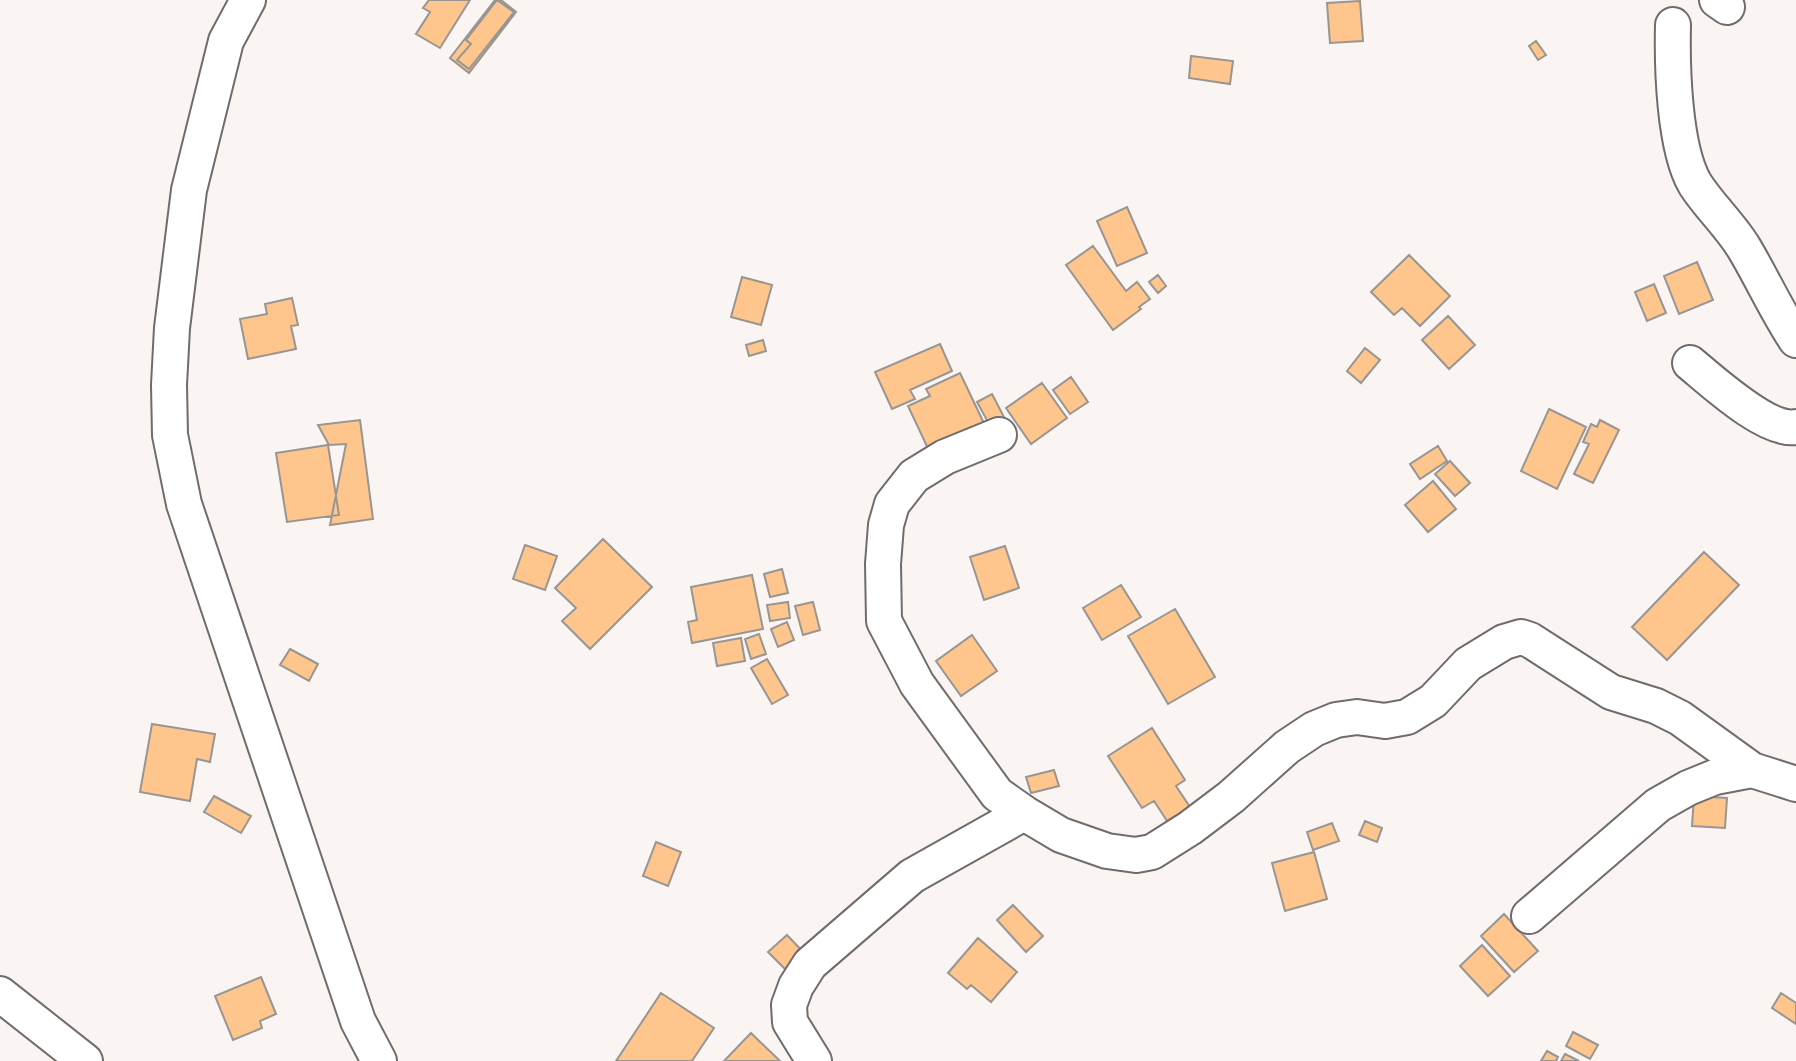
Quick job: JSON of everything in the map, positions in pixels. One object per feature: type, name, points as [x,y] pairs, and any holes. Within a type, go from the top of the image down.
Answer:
[{"type":"street","points":[[248,0],[226,41],[189,190],[172,328],[170,435],[184,504],[358,1021],[379,1061]]},
{"type":"street","points":[[1673,25],[1672,66],[1676,105],[1684,155],[1693,181],[1743,245],[1796,340]]},
{"type":"street","points":[[1690,363],[1769,423],[1787,429],[1796,427]]},
{"type":"street","points":[[999,435],[945,457],[914,476],[892,504],[886,525],[883,564],[884,621],[917,684],[997,794],[1061,835],[1107,851],[1136,855],[1152,852],[1231,797],[1287,747],[1314,729],[1336,720],[1357,717],[1385,721],[1407,717],[1433,701],[1468,664],[1504,642],[1521,637],[1611,692],[1656,706],[1680,718],[1752,770],[1796,784]]},
{"type":"street","points":[[1529,916],[1658,805],[1715,777],[1752,770]]},
{"type":"street","points":[[814,1061],[790,1022],[789,1005],[796,986],[810,964],[912,876],[1024,813]]},
{"type":"street","points":[[0,994],[85,1061]]},
{"type":"building","points":[[429,0],[470,0],[440,48],[416,34],[430,12],[423,8]]},
{"type":"building","points":[[495,0],[501,0],[516,12],[469,73],[450,58]]},
{"type":"building","points":[[497,0],[514,12],[469,69],[457,60],[471,44],[466,40]]},
{"type":"building","points":[[1360,1],[1363,41],[1330,43],[1327,3]]},
{"type":"building","points":[[1536,41],[1546,55],[1538,60],[1529,46]]},
{"type":"building","points":[[1191,56],[1233,61],[1230,84],[1189,78]]},
{"type":"building","points":[[1127,207],[1147,253],[1117,266],[1097,221]]},
{"type":"building","points":[[1093,246],[1126,291],[1137,282],[1150,299],[1113,330],[1066,265]]},
{"type":"building","points":[[1409,255],[1450,296],[1420,326],[1402,308],[1394,315],[1371,292]]},
{"type":"building","points":[[1697,262],[1713,300],[1679,314],[1664,276]]},
{"type":"building","points":[[1158,275],[1166,286],[1158,293],[1149,282]]},
{"type":"building","points":[[742,277],[772,285],[761,325],[731,317]]},
{"type":"building","points":[[1654,284],[1666,313],[1647,321],[1635,292]]},
{"type":"building","points":[[292,298],[298,325],[291,326],[296,349],[248,359],[240,319],[267,314],[265,304]]},
{"type":"building","points":[[1448,316],[1475,345],[1449,369],[1422,340]]},
{"type":"building","points":[[763,340],[766,351],[749,356],[746,345]]},
{"type":"building","points":[[940,344],[952,371],[910,390],[915,399],[892,409],[875,372]]},
{"type":"building","points":[[1365,348],[1380,360],[1361,383],[1347,371]]},
{"type":"building","points":[[960,373],[991,438],[932,457],[908,406],[930,396],[926,389]]},
{"type":"building","points":[[1071,377],[1088,402],[1070,414],[1053,390]]},
{"type":"building","points":[[1042,383],[1067,418],[1031,444],[1006,408]]},
{"type":"building","points":[[992,394],[1004,417],[989,424],[977,402]]},
{"type":"building","points":[[1549,409],[1586,427],[1557,489],[1521,471]]},
{"type":"building","points":[[360,420],[373,519],[330,525],[346,444],[329,445],[318,425]]},
{"type":"building","points":[[1600,420],[1619,430],[1593,483],[1574,474],[1589,444],[1583,442],[1591,424],[1597,427]]},
{"type":"building","points":[[328,445],[339,515],[287,522],[276,453]]},
{"type":"building","points":[[1438,446],[1447,461],[1420,479],[1410,464]]},
{"type":"building","points":[[1450,461],[1470,483],[1455,496],[1435,474]]},
{"type":"building","points":[[1433,481],[1456,509],[1428,532],[1405,505]]},
{"type":"building","points":[[603,539],[652,587],[590,649],[562,621],[576,608],[555,588]]},
{"type":"building","points":[[525,545],[557,556],[545,590],[513,579]]},
{"type":"building","points":[[1005,546],[1019,588],[984,600],[970,557]]},
{"type":"building","points":[[1704,552],[1739,585],[1667,660],[1632,627]]},
{"type":"building","points":[[782,569],[788,593],[770,597],[764,574]]},
{"type":"building","points":[[752,575],[763,629],[692,643],[688,622],[697,620],[691,587]]},
{"type":"building","points":[[1121,585],[1141,617],[1102,640],[1083,608]]},
{"type":"building","points":[[788,602],[790,618],[770,621],[767,605]]},
{"type":"building","points":[[813,602],[820,630],[803,635],[795,606]]},
{"type":"building","points":[[1175,609],[1215,677],[1168,704],[1128,636]]},
{"type":"building","points":[[787,622],[794,640],[778,647],[771,629]]},
{"type":"building","points":[[759,634],[766,654],[751,659],[745,639]]},
{"type":"building","points":[[972,635],[997,671],[961,696],[936,661]]},
{"type":"building","points":[[741,638],[745,661],[717,666],[713,643]]},
{"type":"building","points":[[290,649],[318,664],[309,681],[280,665]]},
{"type":"building","points":[[767,659],[788,695],[772,704],[751,668]]},
{"type":"building","points":[[152,724],[215,734],[210,762],[197,759],[190,801],[140,792]]},
{"type":"building","points":[[1152,728],[1185,780],[1176,786],[1190,807],[1167,821],[1154,801],[1142,808],[1108,756]]},
{"type":"building","points":[[1054,770],[1059,786],[1031,793],[1026,777]]},
{"type":"building","points":[[214,796],[251,816],[241,833],[204,812]]},
{"type":"building","points":[[1694,796],[1727,798],[1725,828],[1692,826]]},
{"type":"building","points":[[1365,821],[1382,828],[1377,842],[1359,835]]},
{"type":"building","points":[[1332,823],[1339,841],[1313,850],[1307,832]]},
{"type":"building","points":[[656,842],[681,852],[668,886],[643,876]]},
{"type":"building","points":[[1314,852],[1327,899],[1285,911],[1272,863]]},
{"type":"building","points":[[1013,905],[1043,936],[1026,952],[997,920]]},
{"type":"building","points":[[1504,914],[1538,951],[1514,972],[1481,936]]},
{"type":"building","points":[[787,935],[806,955],[788,972],[768,952]]},
{"type":"building","points":[[978,938],[1017,972],[991,1002],[971,985],[967,989],[948,973]]},
{"type":"building","points":[[1482,945],[1510,976],[1488,996],[1460,966]]},
{"type":"building","points":[[261,977],[276,1014],[260,1021],[262,1028],[233,1040],[215,996]]},
{"type":"building","points":[[661,993],[714,1028],[692,1061],[616,1061]]},
{"type":"building","points":[[1781,993],[1796,1003],[1796,1024],[1772,1008]]},
{"type":"building","points":[[1573,1032],[1598,1045],[1590,1059],[1566,1046]]},
{"type":"building","points":[[751,1033],[780,1061],[724,1061]]},
{"type":"building","points":[[1547,1051],[1558,1057],[1556,1061],[1541,1061]]},
{"type":"building","points":[[1565,1054],[1579,1061],[1561,1061]]}]
